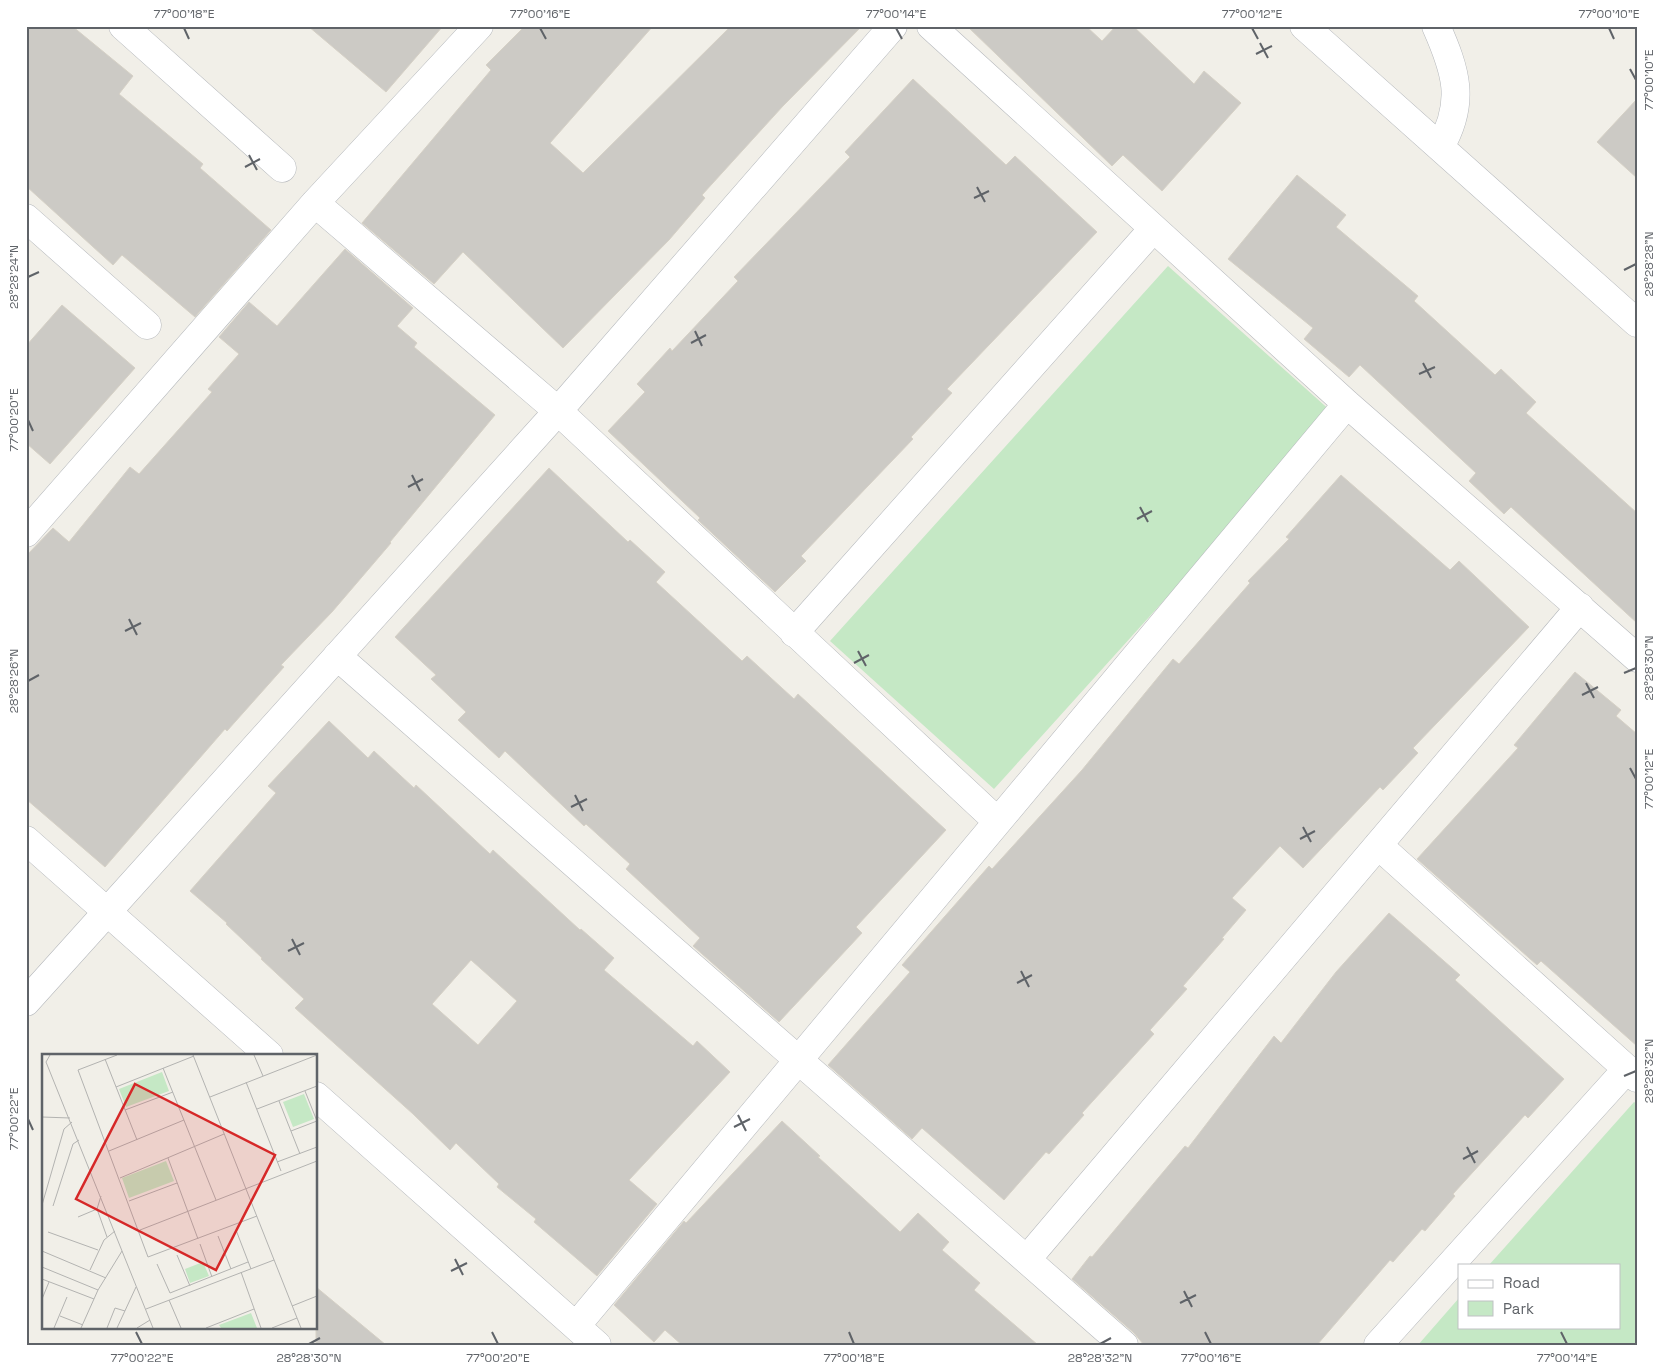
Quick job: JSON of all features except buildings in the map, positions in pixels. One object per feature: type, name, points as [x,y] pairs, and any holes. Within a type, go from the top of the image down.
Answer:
[{"type":"street","points":[[123,26],[282,168]]},
{"type":"street","points":[[26,533],[316,203],[479,26]]},
{"type":"street","points":[[26,1002],[558,411],[893,26]]},
{"type":"street","points":[[931,26],[1347,404],[1637,658]]},
{"type":"street","points":[[1304,26],[1637,322]]},
{"type":"street","points":[[1436,26],[1450,62],[1457,98],[1451,127],[1440,147]]},
{"type":"street","points":[[316,203],[558,411],[997,821]]},
{"type":"street","points":[[26,218],[147,325]]},
{"type":"street","points":[[794,632],[1153,229]]},
{"type":"street","points":[[576,1326],[1347,404]]},
{"type":"street","points":[[1027,1259],[1580,607]]},
{"type":"street","points":[[337,656],[1124,1345]]},
{"type":"street","points":[[26,840],[269,1054]]},
{"type":"street","points":[[1378,844],[1632,1074],[1378,1345]]},
{"type":"street","points":[[318,1098],[597,1345]]},
{"type":"green space","points":[[1168,266],[1333,413],[994,789],[830,641]]},
{"type":"green space","points":[[1634,1102],[1637,1104],[1637,1345],[1418,1345],[1458,1299],[1458,1328],[1620,1328],[1620,1264],[1490,1264]]}]
